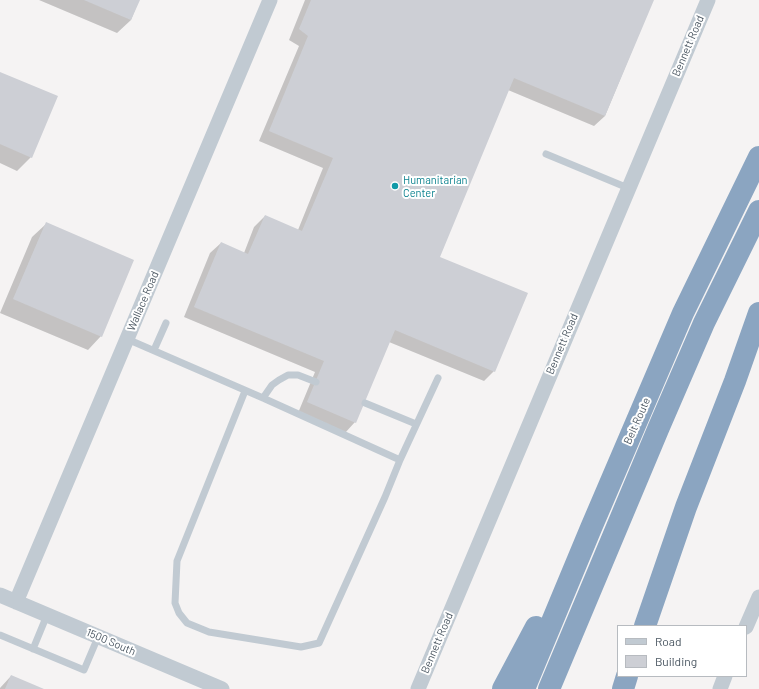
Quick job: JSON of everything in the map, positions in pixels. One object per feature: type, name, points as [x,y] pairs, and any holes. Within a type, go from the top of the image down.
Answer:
[{"type":"highway","name":"Belt Route","points":[[524,689],[683,314],[759,157]]},
{"type":"highway","name":"Belt Route","points":[[550,689],[701,330],[759,211]]},
{"type":"highway","points":[[645,625],[686,508],[735,381],[759,313]]},
{"type":"highway","points":[[503,689],[591,528]]},
{"type":"highway","points":[[623,689],[627,677]]},
{"type":"street","name":"Wallace Road","points":[[16,602],[270,0]]},
{"type":"street","name":"Bennett Road","points":[[418,689],[708,0]]},
{"type":"street","name":"1500 South","points":[[0,595],[222,689]]},
{"type":"street","points":[[747,625],[759,597]]},
{"type":"street","points":[[720,689],[725,677]]},
{"type":"lane","points":[[546,154],[628,188]]},
{"type":"lane","points":[[154,350],[166,323]]},
{"type":"lane","points":[[127,339],[400,460]]},
{"type":"lane","points":[[263,398],[272,385],[288,376],[298,375],[316,382]]},
{"type":"lane","points":[[245,391],[177,561],[175,603],[179,613],[186,623],[209,632],[301,647],[319,643],[385,497],[416,424],[438,378]]},
{"type":"lane","points":[[365,403],[416,424]]},
{"type":"lane","points":[[33,649],[47,615]]},
{"type":"lane","points":[[0,635],[84,670],[98,637]]},
{"type":"building","points":[[84,0],[140,0],[131,20]]},
{"type":"building","name":"Humanitarian Center","points":[[311,0],[654,0],[605,116],[514,78],[440,257],[528,293],[495,372],[395,330],[356,423],[307,402],[324,361],[194,307],[221,242],[248,254],[265,215],[302,231],[333,158],[269,131],[308,36],[299,29]]},
{"type":"building","points":[[0,72],[58,96],[32,158],[0,144]]},
{"type":"building","points":[[46,222],[134,260],[102,337],[13,299]]},
{"type":"building","points":[[11,675],[44,689],[5,689]]},
{"type":"place","name":"Humanitarian Center","points":[[395,186]]}]
